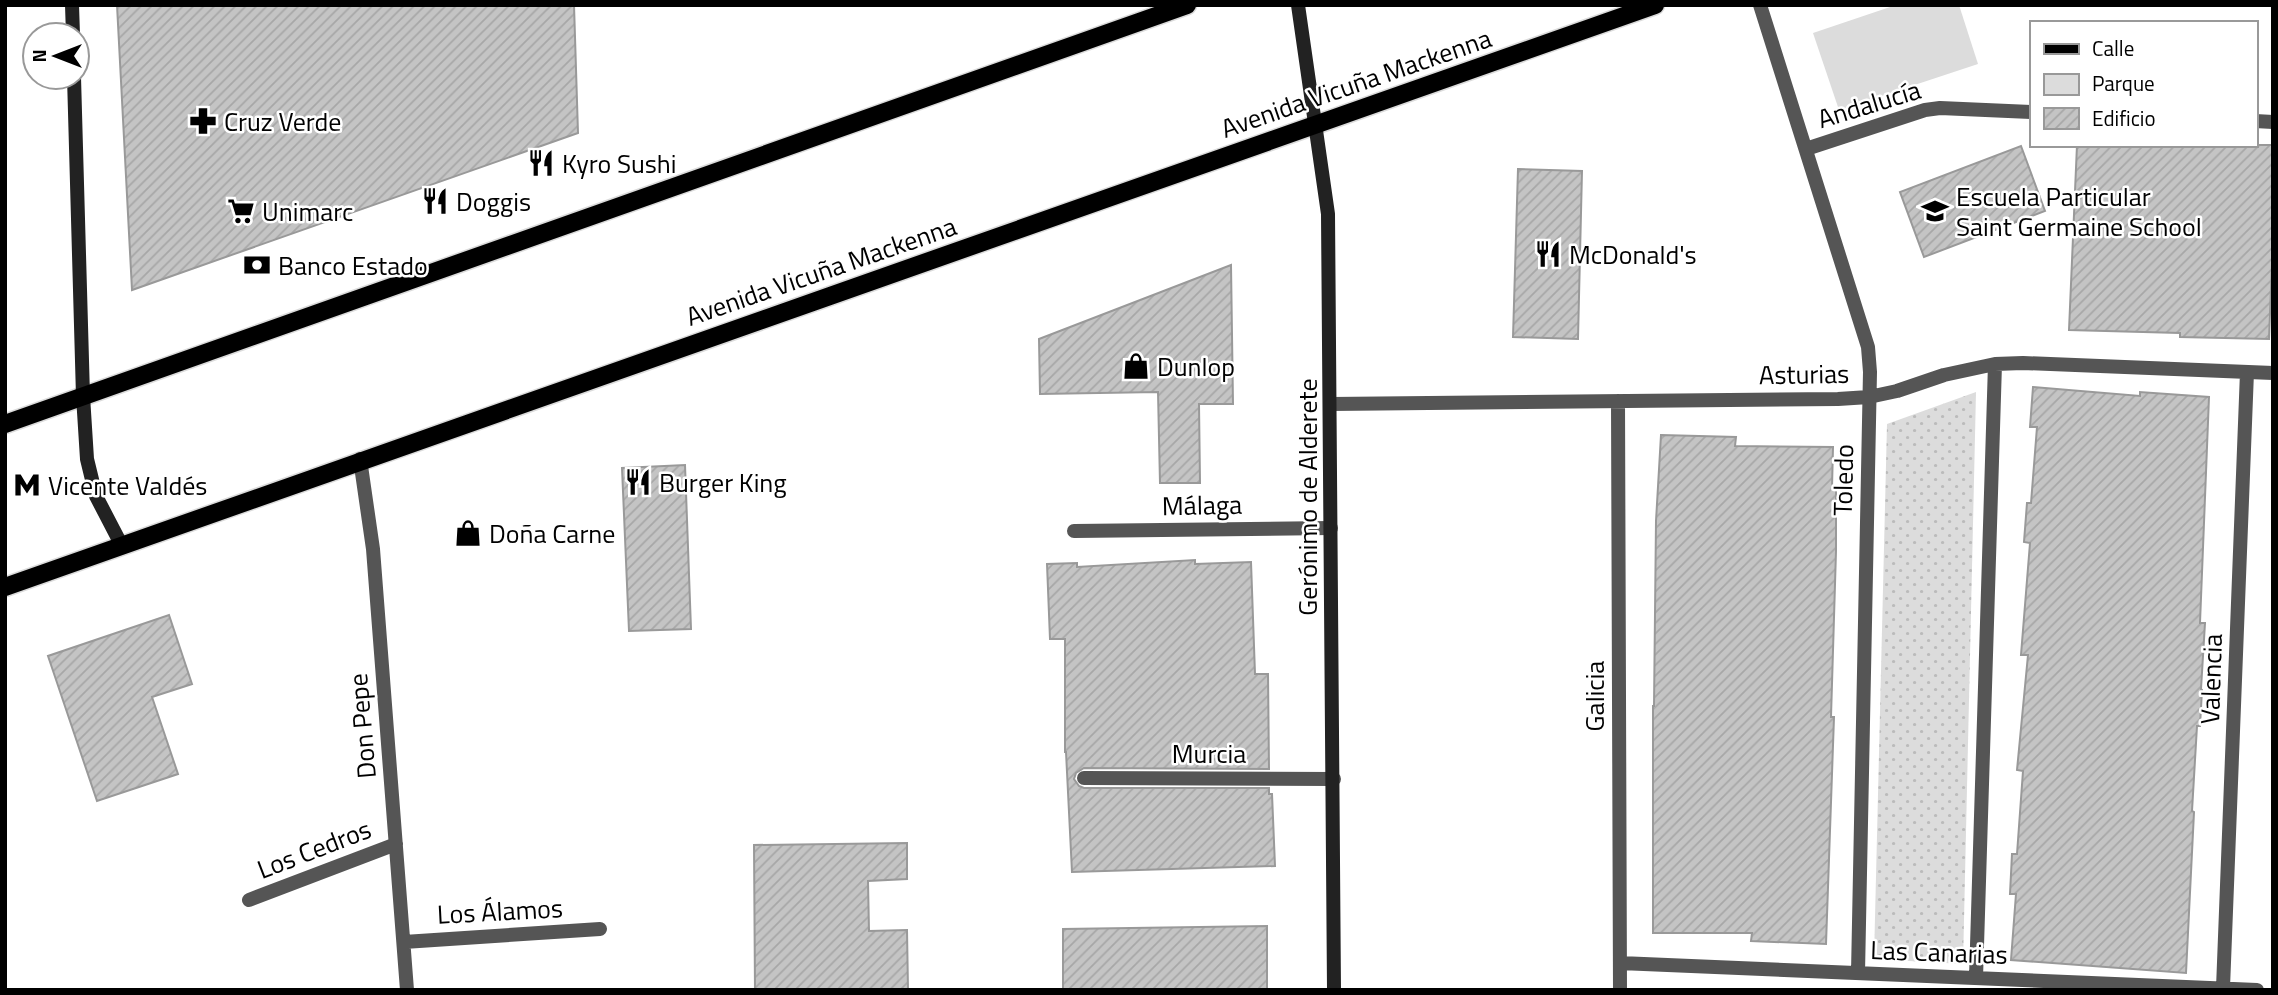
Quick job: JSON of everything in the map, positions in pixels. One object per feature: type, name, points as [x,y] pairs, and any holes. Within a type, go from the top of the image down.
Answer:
[{"type":"main road","points":[[5,424],[1187,5]]},
{"type":"main road","name":"Gerónimo de Alderete","points":[[1298,5],[1328,214],[1334,990]]},
{"type":"main road","name":"Avenida Vicuña Mackenna","points":[[5,587],[360,459],[1317,126],[1655,5]]},
{"type":"main road","points":[[74,91],[87,459],[93,485],[106,518],[122,546]]},
{"type":"street","name":"Toledo","points":[[1760,5],[1863,327],[1871,372],[1858,973]]},
{"type":"street","name":"Andalucía","points":[[1806,149],[1925,110],[1940,108],[2030,112]]},
{"type":"street","name":"Asturias","points":[[1331,404],[1869,397],[1897,391],[1944,375],[1995,364],[2022,363],[2273,373]]},
{"type":"street","points":[[1976,978],[1995,364]]},
{"type":"street","name":"Valencia","points":[[2223,988],[2248,372]]},
{"type":"street","name":"Galicia","points":[[1618,401],[1620,990]]},
{"type":"street","name":"Don Pepe","points":[[360,459],[373,550],[407,990]]},
{"type":"street","name":"Málaga","points":[[1074,531],[1331,528]]},
{"type":"street","name":"Murcia","points":[[1084,778],[1334,779]]},
{"type":"street","name":"Los Cedros","points":[[248,900],[396,844]]},
{"type":"street","name":"Los Álamos","points":[[404,942],[600,929]]},
{"type":"street","name":"Las Canarias","points":[[1620,963],[2257,990]]},
{"type":"green space","points":[[1896,5],[1959,5],[1978,64],[1839,110],[1813,33]]},
{"type":"green space","points":[[1976,392],[1963,964],[1874,959],[1887,424]]},
{"type":"building","name":"Unimarc","points":[[117,5],[574,5],[578,133],[132,290]]},
{"type":"building","points":[[2273,145],[2269,339],[2069,330],[2077,147]]},
{"type":"building","points":[[2021,146],[2045,211],[1924,257],[1900,192]]},
{"type":"building","name":"McDonald's","points":[[1518,169],[1582,171],[1578,339],[1513,337]]},
{"type":"building","name":"Dunlop","points":[[1231,265],[1233,404],[1199,404],[1200,483],[1160,483],[1158,392],[1040,394],[1039,339]]},
{"type":"building","points":[[2033,387],[2140,396],[2140,392],[2209,397],[2200,623],[2205,623],[2200,726],[2197,726],[2192,811],[2186,973],[2011,960],[2016,894],[2010,894],[2012,854],[2017,854],[2023,771],[2017,770],[2028,655],[2021,655],[2030,543],[2024,542],[2027,503],[2031,503],[2037,427],[2030,427]]},
{"type":"building","points":[[1661,435],[1736,437],[1735,446],[1833,447],[1832,488],[1836,488],[1836,551],[1831,717],[1834,717],[1826,944],[1751,941],[1752,933],[1653,933],[1653,706],[1656,521]]},
{"type":"building","points":[[685,465],[691,629],[629,631],[622,468]]},
{"type":"building","points":[[1195,560],[1195,564],[1251,562],[1255,674],[1268,674],[1269,769],[1084,768],[1076,773],[1074,779],[1084,788],[1269,788],[1269,794],[1272,794],[1275,866],[1072,872],[1065,752],[1065,639],[1050,639],[1047,564],[1077,563],[1077,567]]},
{"type":"building","points":[[169,615],[192,684],[152,697],[178,774],[97,801],[48,656]]},
{"type":"building","points":[[907,843],[907,879],[868,881],[869,931],[907,930],[908,990],[755,990],[754,845]]},
{"type":"building","points":[[1267,926],[1267,990],[1063,990],[1063,929]]},
{"type":"place","name":"Cruz Verde","points":[[203,121]]},
{"type":"place","name":"Kyro Sushi","points":[[541,163]]},
{"type":"place","name":"Doggis","points":[[435,201]]},
{"type":"place","name":"Unimarc","points":[[241,211]]},
{"type":"place","name":"Escuela Particular Saint Germaine School","points":[[1935,211]]},
{"type":"place","name":"McDonald's","points":[[1548,254]]},
{"type":"place","name":"Banco Estado","points":[[257,265]]},
{"type":"place","name":"Dunlop","points":[[1136,366]]},
{"type":"place","name":"Burger King","points":[[638,482]]},
{"type":"place","name":"Vicente Valdés","points":[[27,485]]},
{"type":"place","name":"Doña Carne","points":[[468,533]]}]
